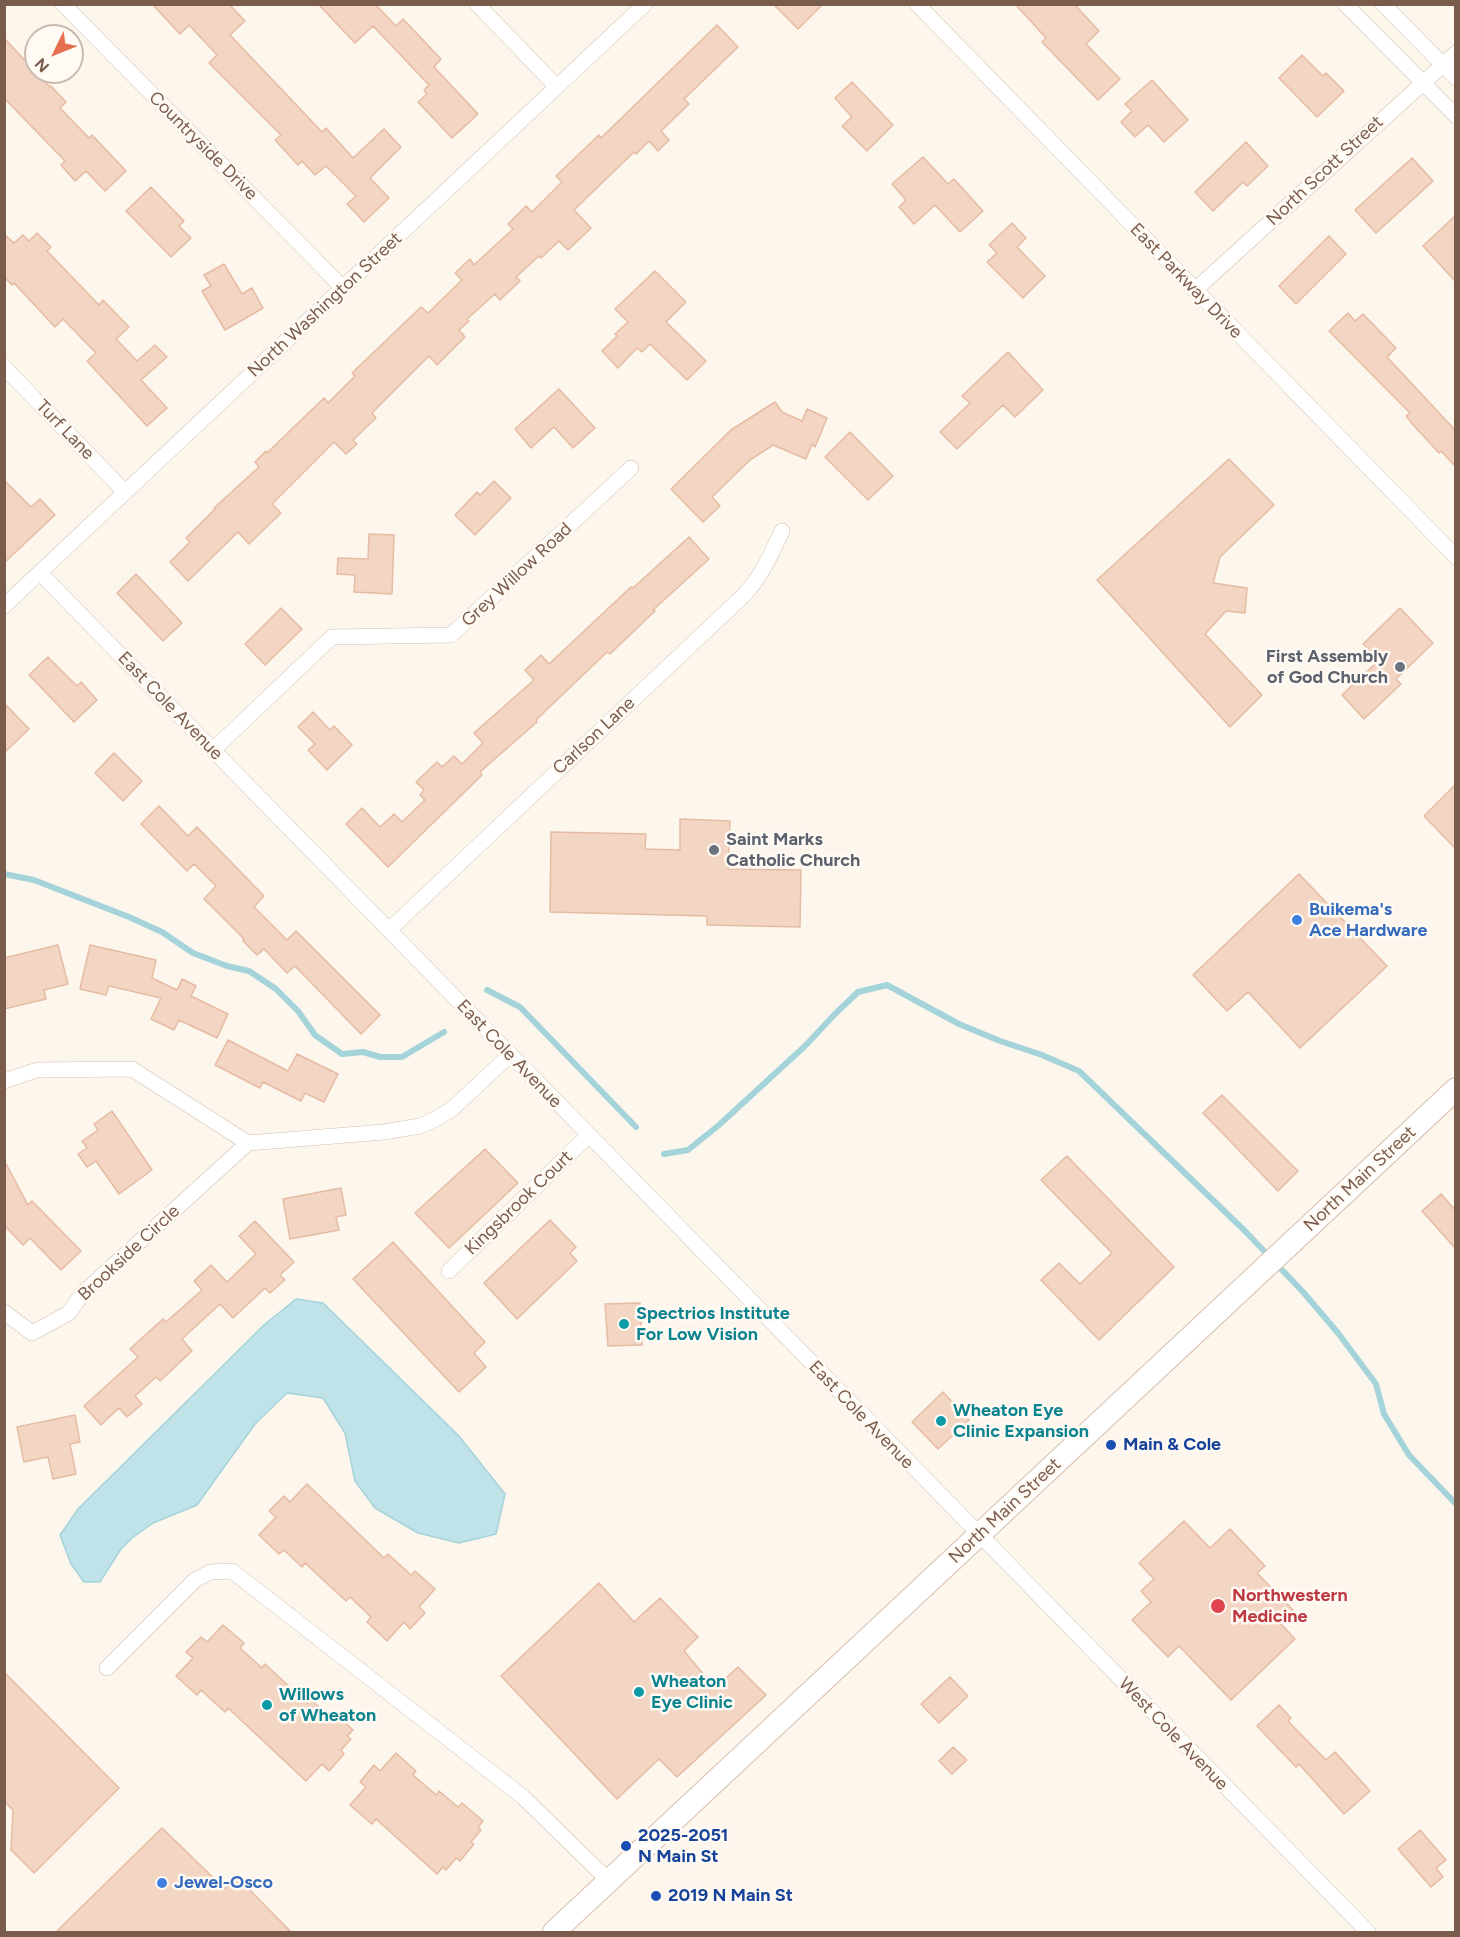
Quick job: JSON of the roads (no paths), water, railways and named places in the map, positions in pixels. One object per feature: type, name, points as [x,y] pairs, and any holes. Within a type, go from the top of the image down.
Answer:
[{"type":"street","name":"Countryside Drive","points":[[63,4],[343,288]]},
{"type":"street","points":[[477,4],[557,87]]},
{"type":"street","name":"North Washington Street","points":[[4,606],[645,4]]},
{"type":"street","name":"East Parkway Drive","points":[[917,4],[1455,557]]},
{"type":"street","points":[[1345,4],[1455,116]]},
{"type":"street","points":[[1383,4],[1455,78]]},
{"type":"street","name":"North Scott Street","points":[[1196,290],[1455,53]]},
{"type":"street","name":"Turf Lane","points":[[4,368],[126,492]]},
{"type":"street","name":"Grey Willow Road","points":[[213,750],[332,637],[451,635],[631,468]]},
{"type":"street","name":"Carlson Lane","points":[[389,930],[744,595],[765,569],[782,531]]},
{"type":"street","name":"East Cole Avenue","points":[[40,573],[979,1536]]},
{"type":"street","points":[[4,1081],[37,1070],[132,1069],[248,1143],[384,1132],[420,1126],[452,1109],[510,1055]]},
{"type":"street","name":"North Main Street","points":[[554,1932],[1455,1089]]},
{"type":"street","name":"Kingsbrook Court","points":[[449,1271],[589,1135]]},
{"type":"street","name":"Brookside Circle","points":[[4,1312],[32,1333],[69,1313],[82,1294],[248,1143]]},
{"type":"street","name":"West Cole Avenue","points":[[979,1536],[1368,1932]]},
{"type":"street","points":[[106,1668],[195,1580],[210,1572],[232,1571],[522,1797],[609,1881]]},
{"type":"water","points":[[296,1299],[323,1303],[459,1436],[505,1494],[496,1534],[459,1543],[418,1533],[375,1508],[355,1481],[345,1433],[323,1398],[287,1393],[255,1424],[197,1505],[153,1523],[121,1549],[100,1582],[84,1582],[71,1564],[60,1535],[78,1509],[265,1324]]},
{"type":"waterway","points":[[4,874],[34,880],[129,917],[162,932],[193,953],[227,966],[249,971],[276,989],[298,1011],[315,1035],[342,1054],[363,1052],[380,1057],[402,1057],[444,1032]]},
{"type":"waterway","points":[[664,1154],[688,1150],[719,1125],[805,1046],[858,992],[887,985],[959,1024],[1079,1071],[1245,1231],[1304,1293],[1338,1333],[1376,1384],[1384,1414],[1409,1455],[1456,1504]]},
{"type":"waterway","points":[[487,990],[520,1007],[636,1127]]},
{"type":"place","name":"First Assembly of God Church","points":[[1400,667]]},
{"type":"place","name":"Saint Marks Catholic Church","points":[[714,850]]},
{"type":"place","name":"Buikema's Ace Hardware","points":[[1297,920]]},
{"type":"place","name":"Spectrios Institute For Low Vision","points":[[624,1324]]},
{"type":"place","name":"Wheaton Eye Clinic Expansion","points":[[941,1421]]},
{"type":"place","name":"Main & Cole","points":[[1111,1445]]},
{"type":"place","name":"Northwestern Medicine","points":[[1218,1606]]},
{"type":"place","name":"Wheaton Eye Clinic","points":[[639,1692]]},
{"type":"place","name":"Willows of Wheaton","points":[[267,1705]]},
{"type":"place","name":"2025-2051 N Main St","points":[[626,1846]]},
{"type":"place","name":"Jewel-Osco","points":[[162,1883]]},
{"type":"place","name":"2019 N Main St","points":[[656,1896]]}]
